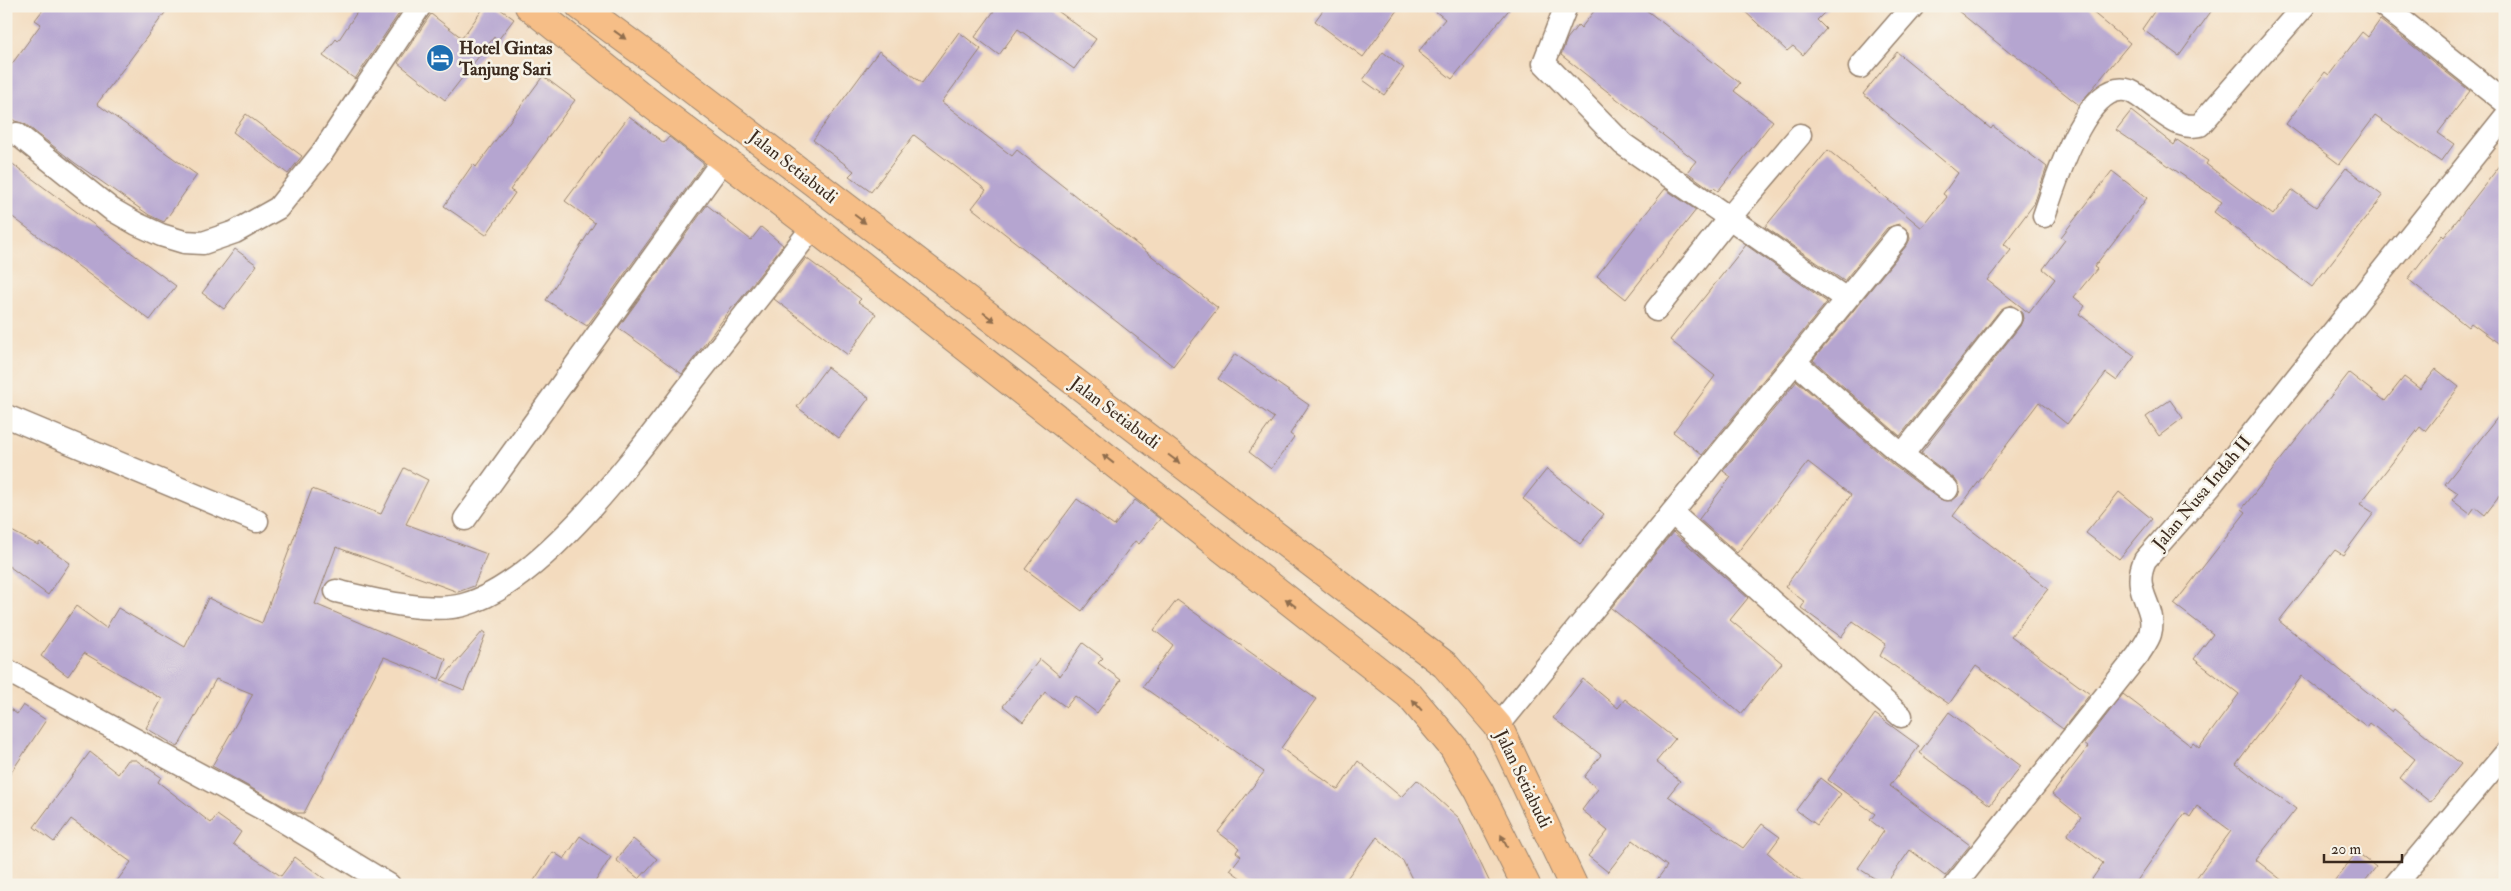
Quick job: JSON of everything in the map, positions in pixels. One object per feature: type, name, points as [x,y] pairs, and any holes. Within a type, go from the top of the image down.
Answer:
[{"type":"main road","name":"Jalan Setiabudi","points":[[529,6],[723,160],[814,227],[1409,695],[1453,747],[1479,791],[1526,885]]},
{"type":"main road","name":"Jalan Setiabudi","points":[[580,6],[664,68],[1445,665],[1498,726],[1574,885]]},
{"type":"street","points":[[17,134],[111,209],[136,224],[161,235],[184,242],[203,243],[235,232],[278,208],[322,153],[420,6]]},
{"type":"street","points":[[1566,6],[1544,63],[1623,144],[1846,299]]},
{"type":"street","points":[[1860,67],[1913,6]]},
{"type":"street","points":[[2044,216],[2065,157],[2083,120],[2102,99],[2118,91],[2130,91],[2188,128],[2200,125],[2304,6]]},
{"type":"street","points":[[2384,6],[2505,102]]},
{"type":"street","name":"Jalan Nusa Indah II","points":[[1955,885],[2138,654],[2146,641],[2150,634],[2151,618],[2140,589],[2139,573],[2145,560],[2211,485],[2505,117]]},
{"type":"street","points":[[1656,310],[1730,217],[1800,136]]},
{"type":"street","points":[[465,519],[723,160]]},
{"type":"street","points":[[336,591],[388,604],[433,606],[462,605],[503,588],[563,538],[633,458],[814,227]]},
{"type":"street","points":[[1498,726],[1897,237]]},
{"type":"street","points":[[1902,456],[2010,318]]},
{"type":"street","points":[[1795,362],[1902,456],[1947,489]]},
{"type":"street","points":[[6,416],[257,521]]},
{"type":"street","points":[[1672,513],[1901,716]]},
{"type":"street","points":[[6,670],[267,811],[389,885]]},
{"type":"street","points":[[2395,885],[2505,754]]},
{"type":"building","points":[[46,6],[170,6],[97,104],[197,175],[164,222],[149,215],[75,163],[25,124],[15,121],[6,115],[6,72],[41,24],[35,20]]},
{"type":"building","points":[[361,6],[404,6],[355,79],[323,56],[336,39],[338,41]]},
{"type":"building","name":"Hotel Gintas Tanjung Sari","points":[[485,6],[496,6],[514,19],[498,40],[494,37],[445,100],[398,63],[431,14],[462,38]]},
{"type":"building","points":[[988,6],[1051,6],[1096,39],[1074,69],[1018,29],[999,55],[975,37],[994,11]]},
{"type":"building","points":[[1326,6],[1400,6],[1363,57],[1315,21]]},
{"type":"building","points":[[1429,6],[1512,6],[1452,79],[1418,52],[1445,19]]},
{"type":"building","points":[[1598,6],[1641,6],[1740,83],[1734,91],[1773,121],[1718,191],[1714,188],[1712,190],[1687,172],[1696,161],[1561,55],[1567,39],[1578,25],[1581,28]]},
{"type":"building","points":[[1739,6],[1831,6],[1817,20],[1826,29],[1803,55],[1793,46],[1787,51]]},
{"type":"building","points":[[1952,6],[2085,6],[2130,43],[2079,105],[2013,53],[2011,54]]},
{"type":"building","points":[[2158,6],[2215,6],[2179,56],[2142,29]]},
{"type":"building","points":[[2380,20],[2470,91],[2438,133],[2454,144],[2441,162],[2375,116],[2339,164],[2286,124],[2325,72],[2329,75],[2362,32],[2368,37]]},
{"type":"building","points":[[959,32],[981,49],[942,102],[1012,156],[1017,150],[1218,308],[1173,366],[972,208],[986,190],[914,135],[871,192],[849,176],[854,171],[813,140],[879,51],[922,83]]},
{"type":"building","points":[[1383,52],[1404,68],[1384,95],[1363,80]]},
{"type":"building","points":[[1897,52],[1991,129],[1993,126],[2047,167],[2034,204],[2004,244],[2011,250],[1987,280],[2029,313],[2055,279],[2043,269],[2065,240],[2061,237],[2112,171],[2147,198],[2094,267],[2097,269],[2074,297],[2085,306],[2079,314],[2135,356],[2117,381],[2106,373],[2067,424],[2039,402],[1953,516],[2048,589],[2011,636],[2090,694],[2063,729],[1976,666],[1949,704],[1880,656],[1886,644],[1853,621],[1841,637],[1801,608],[1805,602],[1785,587],[1851,495],[1808,462],[1737,553],[1699,519],[1731,477],[1723,471],[1797,381],[1893,465],[1939,499],[1952,501],[1958,496],[1960,490],[1955,479],[1921,453],[2020,326],[2023,319],[2022,313],[2011,305],[2000,310],[1900,436],[1813,360],[1907,245],[1910,239],[1909,232],[1899,224],[1887,228],[1844,281],[1765,227],[1828,150],[1922,228],[1947,197],[1943,194],[1958,173],[1863,94]]},
{"type":"building","points":[[543,76],[575,100],[510,190],[515,193],[486,235],[444,206],[473,164],[476,167]]},
{"type":"building","points":[[2131,111],[2174,145],[2177,140],[2208,161],[2206,164],[2273,215],[2292,190],[2316,207],[2346,168],[2383,196],[2312,287],[2214,212],[2222,202],[2116,130]]},
{"type":"building","points":[[246,114],[302,156],[288,174],[233,132]]},
{"type":"building","points":[[629,116],[664,143],[669,137],[704,164],[587,326],[546,300],[595,223],[565,201]]},
{"type":"building","points":[[6,159],[176,286],[150,320],[6,212]]},
{"type":"building","points":[[2505,159],[2505,348],[2471,323],[2468,327],[2408,279],[2442,235],[2444,237]]},
{"type":"building","points":[[1665,189],[1696,210],[1626,299],[1597,276]]},
{"type":"building","points":[[707,205],[751,240],[761,227],[783,245],[734,305],[682,374],[618,328]]},
{"type":"building","points":[[1746,245],[1827,302],[1702,455],[1673,432],[1715,376],[1670,340]]},
{"type":"building","points":[[235,249],[257,265],[224,309],[202,293]]},
{"type":"building","points":[[806,258],[861,299],[858,302],[876,314],[848,355],[774,299]]},
{"type":"building","points":[[1235,354],[1309,405],[1290,434],[1294,437],[1271,469],[1249,452],[1274,418],[1218,379]]},
{"type":"building","points":[[827,367],[869,398],[839,438],[797,407]]},
{"type":"building","points":[[2436,369],[2459,387],[2425,431],[2420,427],[2360,504],[2374,513],[2343,555],[2335,550],[2279,621],[2392,712],[2394,709],[2461,764],[2430,802],[2400,778],[2415,759],[2370,723],[2367,727],[2302,676],[2236,764],[2296,809],[2256,860],[2288,885],[2191,885],[2231,831],[2197,806],[2190,817],[2185,813],[2134,885],[2088,885],[2103,863],[2067,835],[2081,817],[2052,794],[2088,747],[2084,744],[2123,694],[2191,746],[2193,743],[2199,748],[2239,694],[2194,659],[2213,634],[2174,604],[2246,512],[2242,509],[2349,373],[2385,401],[2404,377],[2420,389]]},
{"type":"building","points":[[2170,400],[2183,418],[2159,436],[2146,417]]},
{"type":"building","points":[[2505,408],[2505,489],[2485,515],[2475,507],[2470,514],[2452,500],[2458,493],[2445,484]]},
{"type":"building","points":[[404,468],[428,480],[406,524],[487,554],[474,586],[458,592],[336,547],[315,604],[446,659],[439,679],[384,657],[304,813],[296,813],[212,766],[253,694],[216,679],[178,747],[146,728],[162,699],[84,653],[68,676],[41,656],[76,606],[106,628],[118,608],[185,647],[208,598],[262,623],[312,489],[381,514]]},
{"type":"building","points":[[1547,469],[1604,514],[1580,544],[1523,499]]},
{"type":"building","points":[[2119,492],[2152,519],[2119,559],[2086,533]]},
{"type":"building","points":[[1077,499],[1114,526],[1135,500],[1160,519],[1139,544],[1135,541],[1082,611],[1025,569]]},
{"type":"building","points":[[6,528],[38,545],[40,542],[70,563],[48,595],[6,564]]},
{"type":"building","points":[[1673,532],[1748,598],[1730,620],[1782,663],[1741,714],[1702,680],[1611,608]]},
{"type":"building","points":[[1177,600],[1316,699],[1281,748],[1338,790],[1358,761],[1401,797],[1417,780],[1459,818],[1491,885],[1415,885],[1403,861],[1377,837],[1342,885],[1250,885],[1230,870],[1241,856],[1236,852],[1239,848],[1218,832],[1264,772],[1143,687],[1173,645],[1154,630]]},
{"type":"building","points":[[483,631],[486,633],[464,690],[441,680]]},
{"type":"building","points":[[1083,643],[1103,658],[1098,663],[1121,680],[1097,713],[1075,696],[1066,707],[1045,692],[1023,722],[1003,706],[1040,659],[1060,676]]},
{"type":"building","points":[[1583,679],[1618,708],[1625,699],[1675,739],[1656,762],[1680,781],[1668,796],[1743,848],[1762,824],[1780,837],[1768,853],[1807,885],[1653,885],[1667,866],[1633,840],[1608,872],[1588,856],[1608,831],[1582,810],[1598,789],[1584,777],[1601,755],[1553,718]]},
{"type":"building","points":[[23,705],[46,720],[6,780],[6,706],[17,714]]},
{"type":"building","points":[[1949,712],[2021,766],[1990,805],[1919,753]]},
{"type":"building","points":[[1875,714],[1919,746],[1890,786],[1970,845],[1945,876],[1910,850],[1885,885],[1858,868],[1884,831],[1870,820],[1875,814],[1828,780]]},
{"type":"building","points":[[90,752],[118,774],[128,760],[136,760],[161,777],[158,782],[211,823],[217,815],[241,832],[233,844],[281,876],[295,857],[333,885],[114,885],[131,862],[71,819],[54,842],[34,827]]},
{"type":"building","points":[[1820,778],[1841,794],[1817,825],[1796,810]]},
{"type":"building","points":[[580,836],[611,857],[593,885],[531,885],[553,852],[564,859]]},
{"type":"building","points":[[633,839],[657,859],[639,879],[616,860]]},
{"type":"building","points":[[2357,852],[2376,867],[2362,885],[2331,885]]},
{"type":"place","name":"Hotel Gintas Tanjung Sari","points":[[440,58]]}]
